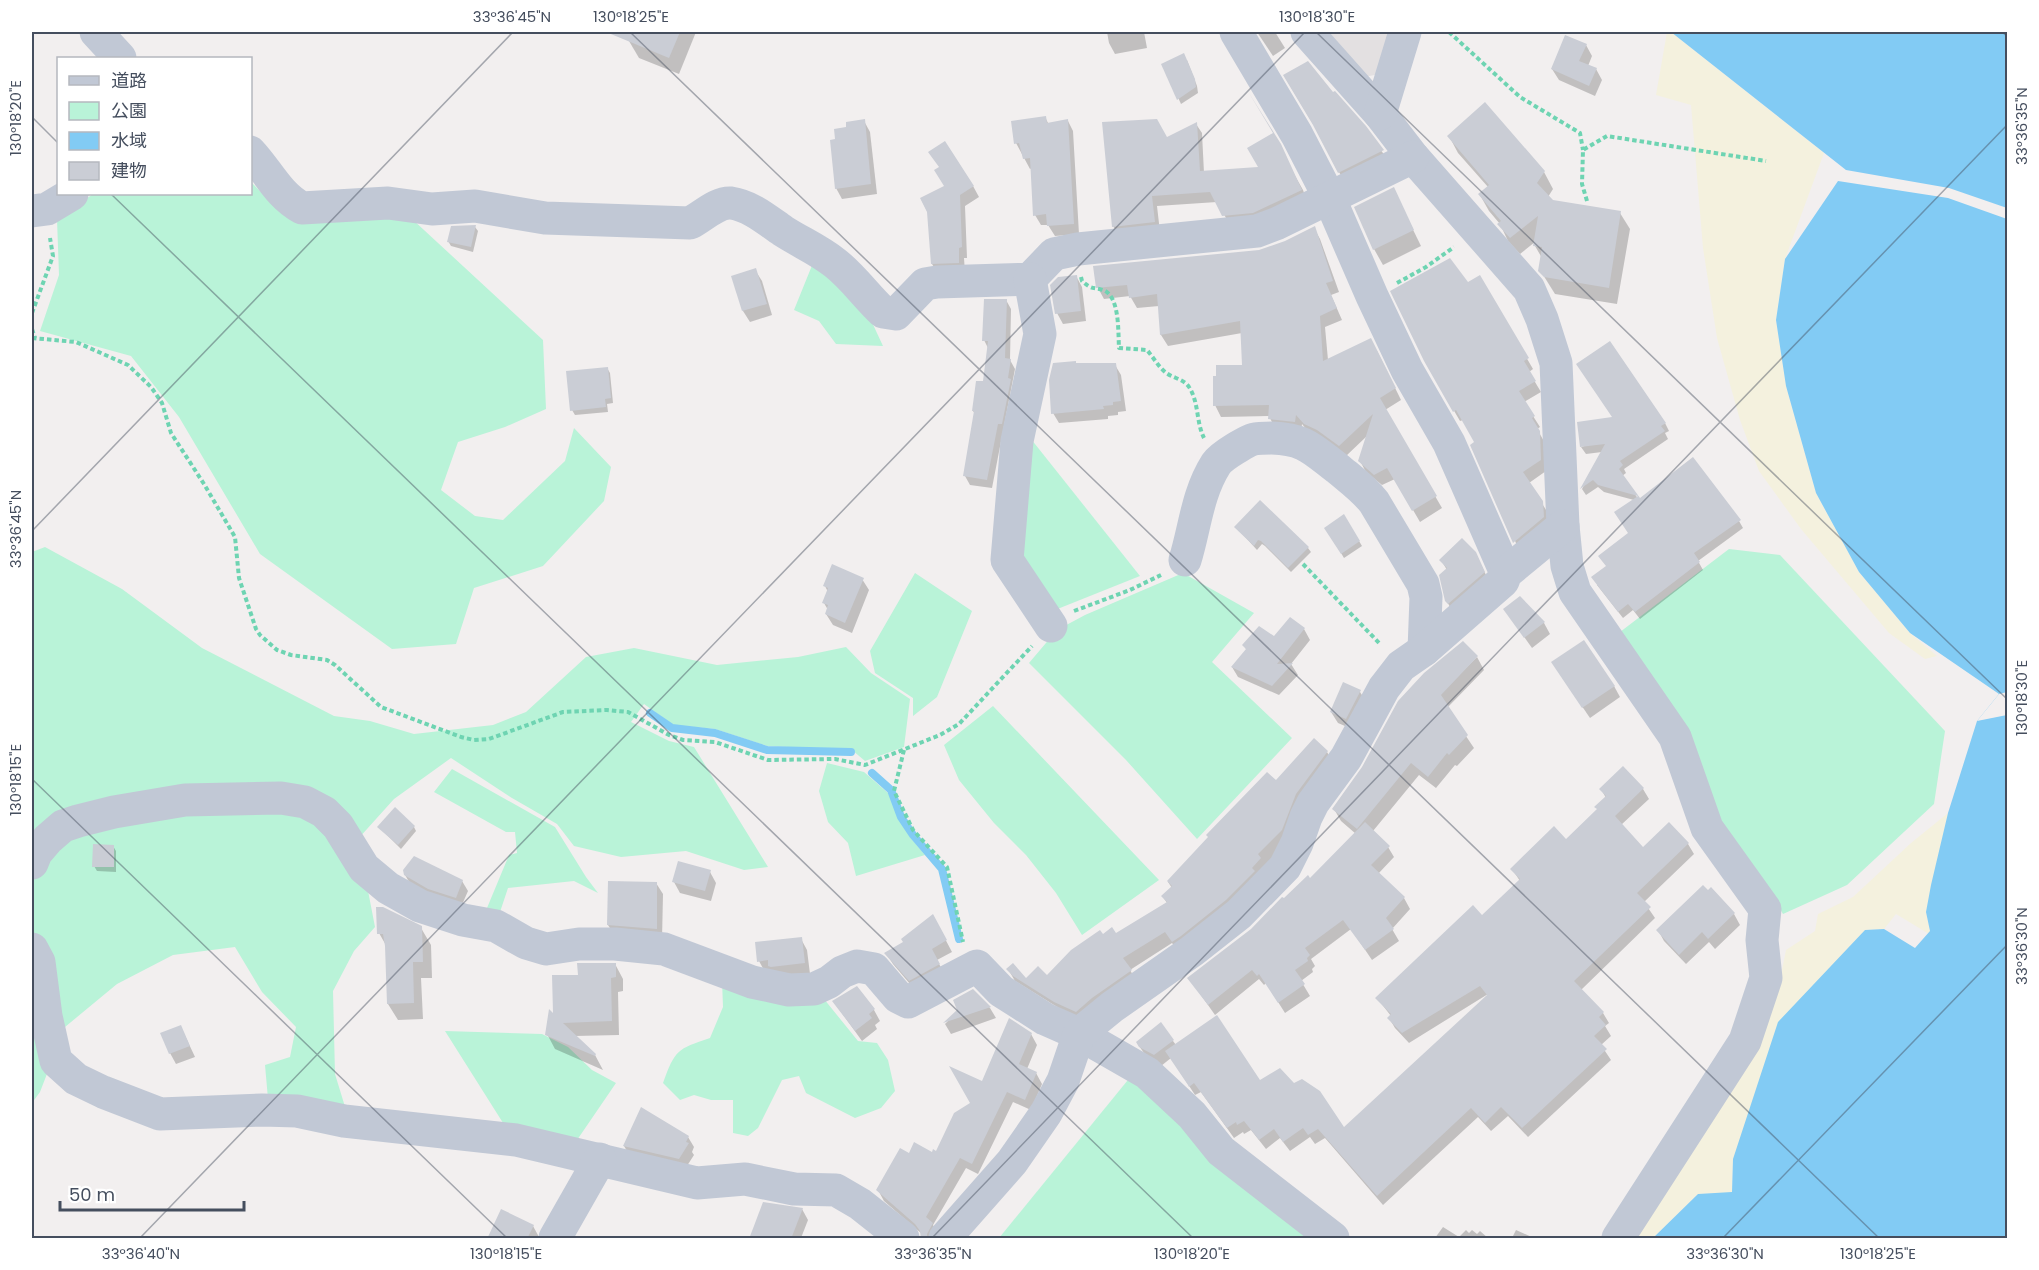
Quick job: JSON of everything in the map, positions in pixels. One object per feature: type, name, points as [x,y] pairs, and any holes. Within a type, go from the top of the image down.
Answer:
[{"type":"street","points":[[96,32],[119,57]]},
{"type":"street","points":[[1236,32],[1297,135],[1329,197],[1407,370],[1449,443],[1506,573]]},
{"type":"street","points":[[1307,32],[1380,114],[1413,157],[1528,289],[1542,319],[1556,363],[1563,526],[1567,566],[1575,592],[1675,737],[1707,828],[1765,909],[1762,940],[1766,978],[1745,1041],[1618,1239]]},
{"type":"street","points":[[1380,114],[1405,32]]},
{"type":"street","points":[[252,155],[276,187],[302,208],[388,203],[432,209],[475,206],[544,218],[690,223],[714,207],[729,203],[757,212],[785,233],[834,262],[861,286],[883,312],[896,314],[925,284],[1030,279],[1054,254],[1077,249],[1257,231],[1413,157]]},
{"type":"street","points":[[40,223],[47,209],[70,195]]},
{"type":"street","points":[[1030,279],[1040,334],[1017,441],[1007,560],[1052,626]]},
{"type":"street","points":[[1185,560],[1196,511],[1208,478],[1218,462],[1253,438],[1290,438],[1306,445],[1365,491],[1423,584],[1426,597],[1412,658]]},
{"type":"street","points":[[945,1239],[1012,1162],[1046,1113],[1063,1081],[1079,1034],[1239,914],[1285,867],[1298,843],[1313,803],[1346,758],[1384,688],[1412,658],[1503,581],[1506,573],[1563,526]]},
{"type":"street","points":[[32,863],[36,853],[48,838],[63,826],[78,821],[114,812],[186,800],[280,798],[305,802],[324,812],[338,826],[364,868],[388,888],[420,906],[464,920],[496,926],[526,943],[546,949],[579,944],[615,944],[656,948],[752,982],[789,990],[814,989],[829,982],[842,972],[858,966],[874,969],[898,997],[908,1002],[977,966],[1001,991],[1045,1019],[1079,1034],[1147,1072],[1192,1115],[1221,1151],[1334,1239]]},
{"type":"street","points":[[32,949],[39,962],[46,1016],[56,1061],[76,1078],[103,1092],[160,1114],[297,1111],[344,1121],[516,1140],[697,1184],[745,1179],[794,1189],[836,1190],[860,1204],[903,1239]]},
{"type":"street","points":[[555,1239],[600,1159]]},
{"type":"path","points":[[1449,32],[1520,97],[1580,133],[1583,150],[1582,183],[1587,201]]},
{"type":"path","points":[[1583,150],[1607,136],[1766,161]]},
{"type":"path","points":[[32,313],[53,256],[52,243],[40,223]]},
{"type":"path","points":[[1372,296],[1426,267],[1477,231]]},
{"type":"path","points":[[1077,249],[1082,281],[1094,289],[1104,290],[1116,304],[1119,348],[1147,350],[1165,373],[1185,382],[1195,399],[1199,429],[1218,462]]},
{"type":"path","points":[[32,328],[33,338],[76,342],[128,365],[151,387],[162,403],[171,433],[204,484],[234,537],[239,578],[260,635],[277,650],[291,655],[327,660],[381,707],[474,740],[489,739],[563,712],[607,710],[628,712],[669,735],[683,740],[715,742],[768,760],[835,759],[865,765],[940,735],[959,724],[1052,626],[1078,608],[1157,578],[1185,560]]},
{"type":"path","points":[[1303,564],[1412,658]]},
{"type":"path","points":[[904,750],[894,791],[913,830],[947,867],[963,942],[977,966]]},
{"type":"shaded area","points":[[1325,32],[1398,32],[1385,73],[1364,77]]},
{"type":"green space","points":[[252,183],[266,197],[411,218],[543,340],[546,409],[505,427],[458,442],[441,490],[475,516],[503,520],[565,461],[574,428],[611,467],[604,501],[543,566],[474,588],[456,644],[392,649],[260,554],[179,417],[131,356],[40,331],[59,275],[57,219],[92,195],[252,195]]},
{"type":"green space","points":[[813,263],[863,303],[883,346],[836,344],[819,321],[794,310]]},
{"type":"green space","points":[[1031,439],[1140,576],[1055,610],[1015,562]]},
{"type":"green space","points":[[45,547],[122,589],[202,648],[334,716],[370,721],[414,734],[493,725],[526,712],[586,657],[634,648],[717,665],[798,657],[846,647],[871,673],[910,699],[904,747],[865,761],[852,750],[767,746],[715,729],[673,725],[644,704],[631,722],[669,741],[694,747],[768,867],[744,870],[686,851],[621,857],[574,846],[557,824],[451,758],[394,799],[358,839],[375,927],[354,951],[333,991],[335,1074],[346,1110],[268,1099],[265,1065],[290,1057],[296,1027],[262,992],[235,947],[173,955],[117,984],[65,1027],[40,1092],[32,1103],[32,552]]},
{"type":"green space","points":[[1729,549],[1780,555],[1945,731],[1934,804],[1847,885],[1783,914],[1771,893],[1720,828],[1620,632]]},
{"type":"green space","points":[[915,573],[972,611],[937,697],[913,716],[913,698],[875,673],[870,651]]},
{"type":"green space","points":[[1183,573],[1254,613],[1212,662],[1292,738],[1197,839],[1126,760],[1029,663],[1057,630],[1085,615]]},
{"type":"green space","points":[[993,706],[1159,880],[1082,935],[1056,893],[1026,855],[994,823],[959,780],[944,745]]},
{"type":"green space","points":[[827,763],[864,772],[888,793],[910,837],[925,855],[856,876],[848,843],[828,822],[819,791]]},
{"type":"green space","points":[[452,769],[555,827],[598,893],[574,881],[508,888],[500,912],[487,908],[509,855],[517,853],[515,832],[506,832],[434,792]]},
{"type":"green space","points":[[722,980],[824,999],[858,1041],[877,1043],[888,1060],[895,1091],[881,1108],[855,1118],[806,1093],[799,1076],[782,1080],[758,1128],[748,1136],[733,1133],[733,1100],[711,1100],[694,1095],[680,1100],[663,1083],[674,1057],[679,1052],[690,1045],[710,1038],[723,1007]]},
{"type":"green space","points":[[445,1031],[542,1034],[568,1047],[592,1070],[616,1083],[575,1143],[510,1134]]},
{"type":"green space","points":[[1132,1075],[1319,1238],[999,1238]]},
{"type":"sand","points":[[1667,32],[1671,32],[1824,153],[1785,259],[1776,320],[1786,386],[1816,493],[1859,572],[1910,633],[1937,656],[1925,659],[1889,633],[1801,529],[1759,471],[1740,420],[1717,338],[1703,248],[1691,105],[1656,95]]},
{"type":"sand","points":[[1948,813],[1926,912],[1929,934],[1896,914],[1884,929],[1865,930],[1733,1159],[1732,1193],[1698,1194],[1653,1238],[1629,1238],[1778,990],[1786,950],[1815,931],[1818,914],[1853,897],[1911,843]]},
{"type":"water","points":[[1671,32],[2007,32],[2007,208],[1949,188],[1846,170]]},
{"type":"water","points":[[1838,181],[1948,198],[2007,219],[2007,1238],[1653,1238],[1698,1194],[1732,1192],[1733,1159],[1778,1022],[1865,930],[1884,929],[1915,948],[1930,931],[1926,912],[1948,813],[1977,721],[1999,694],[1910,633],[1859,572],[1816,493],[1786,386],[1776,320],[1785,259]]},
{"type":"pier","points":[[2007,692],[2007,715],[1977,721],[1999,694]]},
{"type":"building","points":[[606,32],[680,32],[669,58]]},
{"type":"building","points":[[1565,35],[1587,44],[1579,61],[1597,68],[1589,86],[1551,69]]},
{"type":"building","points":[[1184,53],[1196,87],[1177,100],[1161,64]]},
{"type":"building","points":[[1308,61],[1333,92],[1335,91],[1366,126],[1384,150],[1338,173],[1283,75]]},
{"type":"building","points":[[1249,93],[1281,144],[1302,190],[1253,213],[1222,216],[1210,192],[1152,196],[1155,222],[1112,227],[1102,122],[1157,119],[1167,137],[1197,122],[1200,171],[1258,167],[1247,148],[1273,133]]},
{"type":"building","points":[[1485,102],[1545,171],[1537,183],[1553,200],[1621,211],[1609,288],[1544,277],[1538,271],[1542,247],[1533,246],[1538,216],[1510,238],[1497,224],[1501,221],[1478,194],[1489,185],[1447,136]]},
{"type":"building","points":[[1046,116],[1047,123],[1068,119],[1074,224],[1047,226],[1046,214],[1033,216],[1030,158],[1023,159],[1019,143],[1014,144],[1011,121]]},
{"type":"building","points":[[865,119],[871,184],[835,189],[830,140],[835,139],[834,129],[846,127],[846,122]]},
{"type":"building","points":[[945,141],[974,186],[960,195],[962,247],[959,248],[959,263],[931,264],[927,212],[920,198],[944,186],[934,170],[939,167],[928,152]]},
{"type":"building","points":[[1394,187],[1414,230],[1373,250],[1354,207]]},
{"type":"building","points":[[476,225],[471,247],[447,242],[451,226]]},
{"type":"building","points":[[1315,226],[1333,281],[1326,283],[1337,308],[1320,316],[1323,361],[1371,338],[1396,388],[1380,398],[1437,496],[1412,511],[1387,468],[1374,475],[1358,461],[1373,414],[1339,446],[1317,430],[1304,424],[1296,415],[1295,422],[1268,419],[1269,405],[1213,406],[1213,376],[1216,376],[1216,365],[1242,365],[1240,321],[1160,335],[1157,294],[1129,298],[1127,285],[1096,288],[1093,266],[1259,250],[1285,241]]},
{"type":"building","points":[[1450,258],[1468,282],[1480,275],[1529,358],[1524,361],[1536,381],[1519,391],[1535,416],[1532,418],[1540,431],[1541,460],[1523,472],[1543,501],[1544,517],[1513,543],[1470,445],[1474,442],[1456,410],[1453,412],[1424,361],[1390,291]]},
{"type":"building","points":[[756,268],[767,304],[742,311],[731,276]]},
{"type":"building","points":[[1077,275],[1081,311],[1055,314],[1050,285],[1058,277]]},
{"type":"building","points":[[984,299],[1007,299],[1005,358],[1011,359],[1008,378],[1011,379],[1002,424],[998,424],[987,480],[963,476],[974,411],[972,411],[976,381],[983,381],[988,341],[982,341]]},
{"type":"building","points":[[1610,341],[1666,423],[1661,426],[1665,431],[1620,461],[1623,465],[1619,469],[1640,498],[1693,457],[1741,520],[1694,553],[1700,562],[1635,612],[1628,604],[1618,612],[1591,577],[1606,566],[1598,556],[1628,533],[1614,512],[1638,496],[1598,485],[1593,480],[1580,489],[1605,444],[1580,447],[1577,422],[1612,417],[1576,364]]},
{"type":"building","points":[[1076,361],[1076,363],[1116,363],[1121,401],[1103,406],[1104,409],[1051,414],[1049,380],[1053,363]]},
{"type":"building","points":[[608,367],[611,398],[605,399],[606,407],[570,411],[566,371]]},
{"type":"building","points":[[1260,500],[1309,547],[1288,568],[1261,541],[1258,540],[1254,546],[1234,527]]},
{"type":"building","points":[[1344,514],[1360,541],[1341,554],[1324,528]]},
{"type":"building","points":[[1462,538],[1476,552],[1485,572],[1448,604],[1445,601],[1439,575],[1447,568],[1439,560]]},
{"type":"building","points":[[832,564],[864,578],[845,623],[825,614],[828,605],[822,603],[828,588],[823,586]]},
{"type":"building","points":[[1520,596],[1545,622],[1524,638],[1503,609]]},
{"type":"building","points":[[1290,617],[1305,628],[1277,664],[1293,663],[1272,686],[1231,667],[1246,649],[1242,645],[1259,626],[1274,636]]},
{"type":"building","points":[[1584,640],[1615,686],[1582,708],[1551,662]]},
{"type":"building","points":[[1463,641],[1478,656],[1441,695],[1468,735],[1449,755],[1447,753],[1428,777],[1411,763],[1357,829],[1332,809],[1362,767],[1398,701],[1424,673]]},
{"type":"building","points":[[1343,682],[1361,690],[1346,719],[1330,712]]},
{"type":"building","points":[[1314,738],[1328,751],[1296,794],[1282,830],[1258,854],[1261,858],[1252,868],[1255,871],[1226,900],[1181,936],[1172,942],[1165,932],[1123,958],[1132,970],[1076,1012],[1054,1002],[1013,976],[1006,969],[1013,963],[1026,978],[1038,966],[1047,975],[1071,950],[1100,930],[1103,934],[1112,927],[1116,933],[1167,902],[1161,896],[1172,886],[1167,881],[1208,837],[1206,835],[1267,772],[1276,780]]},
{"type":"building","points":[[1623,766],[1644,788],[1615,816],[1643,847],[1669,822],[1689,843],[1637,893],[1651,907],[1574,981],[1604,1012],[1599,1017],[1606,1025],[1594,1036],[1607,1049],[1522,1128],[1501,1107],[1485,1123],[1471,1108],[1377,1196],[1318,1129],[1308,1135],[1303,1128],[1283,1142],[1274,1129],[1259,1140],[1244,1121],[1237,1125],[1236,1122],[1227,1128],[1194,1083],[1189,1087],[1165,1051],[1217,1015],[1260,1080],[1280,1068],[1294,1083],[1302,1079],[1320,1091],[1344,1127],[1487,995],[1480,986],[1402,1033],[1387,1018],[1391,1014],[1375,998],[1473,905],[1482,915],[1520,879],[1510,869],[1554,826],[1566,839],[1597,809],[1594,807],[1606,796],[1599,789]]},
{"type":"building","points":[[395,807],[415,826],[398,845],[377,827]]},
{"type":"building","points":[[1365,822],[1390,846],[1371,865],[1405,897],[1386,918],[1394,929],[1365,950],[1343,920],[1305,948],[1310,955],[1307,958],[1308,961],[1295,970],[1305,984],[1278,1003],[1259,974],[1257,976],[1252,970],[1208,1005],[1187,978],[1251,929],[1282,897],[1284,898],[1308,875],[1310,878]]},
{"type":"building","points":[[93,844],[114,845],[114,867],[92,867]]},
{"type":"building","points":[[414,856],[463,880],[456,898],[428,889],[404,875],[403,870]]},
{"type":"building","points":[[678,861],[711,870],[705,891],[672,882]]},
{"type":"building","points":[[608,881],[657,882],[657,929],[607,925]]},
{"type":"building","points":[[1703,885],[1708,890],[1711,887],[1735,913],[1708,939],[1702,932],[1679,955],[1656,930]]},
{"type":"building","points":[[376,907],[383,907],[422,926],[423,962],[413,962],[414,1003],[387,1004],[385,946],[383,934],[377,934]]},
{"type":"building","points":[[933,914],[947,940],[932,949],[940,964],[909,981],[884,953],[903,942],[901,939]]},
{"type":"building","points":[[802,937],[805,963],[771,967],[768,966],[768,960],[757,962],[755,942]]},
{"type":"building","points":[[577,963],[616,963],[616,977],[611,978],[612,1021],[563,1023],[596,1054],[595,1056],[545,1035],[549,1009],[553,1013],[552,975],[578,975]]},
{"type":"building","points":[[857,986],[875,1009],[869,1014],[872,1018],[855,1031],[832,1001]]},
{"type":"building","points":[[973,989],[991,1007],[943,1023],[957,1010],[953,1000]]},
{"type":"building","points":[[1009,1018],[1032,1033],[1019,1064],[1037,1072],[1025,1100],[1007,1092],[972,1164],[960,1158],[926,1217],[933,1223],[927,1239],[921,1239],[920,1231],[915,1224],[876,1190],[900,1148],[909,1153],[914,1142],[932,1152],[933,1149],[936,1151],[954,1113],[970,1103],[949,1066],[982,1081]]},
{"type":"building","points":[[1161,1022],[1174,1040],[1154,1055],[1139,1047],[1136,1042]]},
{"type":"building","points":[[181,1025],[190,1046],[169,1054],[160,1033]]},
{"type":"building","points":[[641,1107],[689,1136],[686,1142],[689,1143],[679,1159],[623,1146]]},
{"type":"building","points":[[763,1202],[803,1208],[791,1239],[749,1239]]},
{"type":"building","points":[[501,1209],[534,1225],[527,1239],[487,1239]]},
{"type":"waterway","points":[[650,713],[672,728],[715,733],[767,750],[851,752]]},
{"type":"waterway","points":[[872,773],[891,790],[901,817],[942,869],[959,939]]}]
